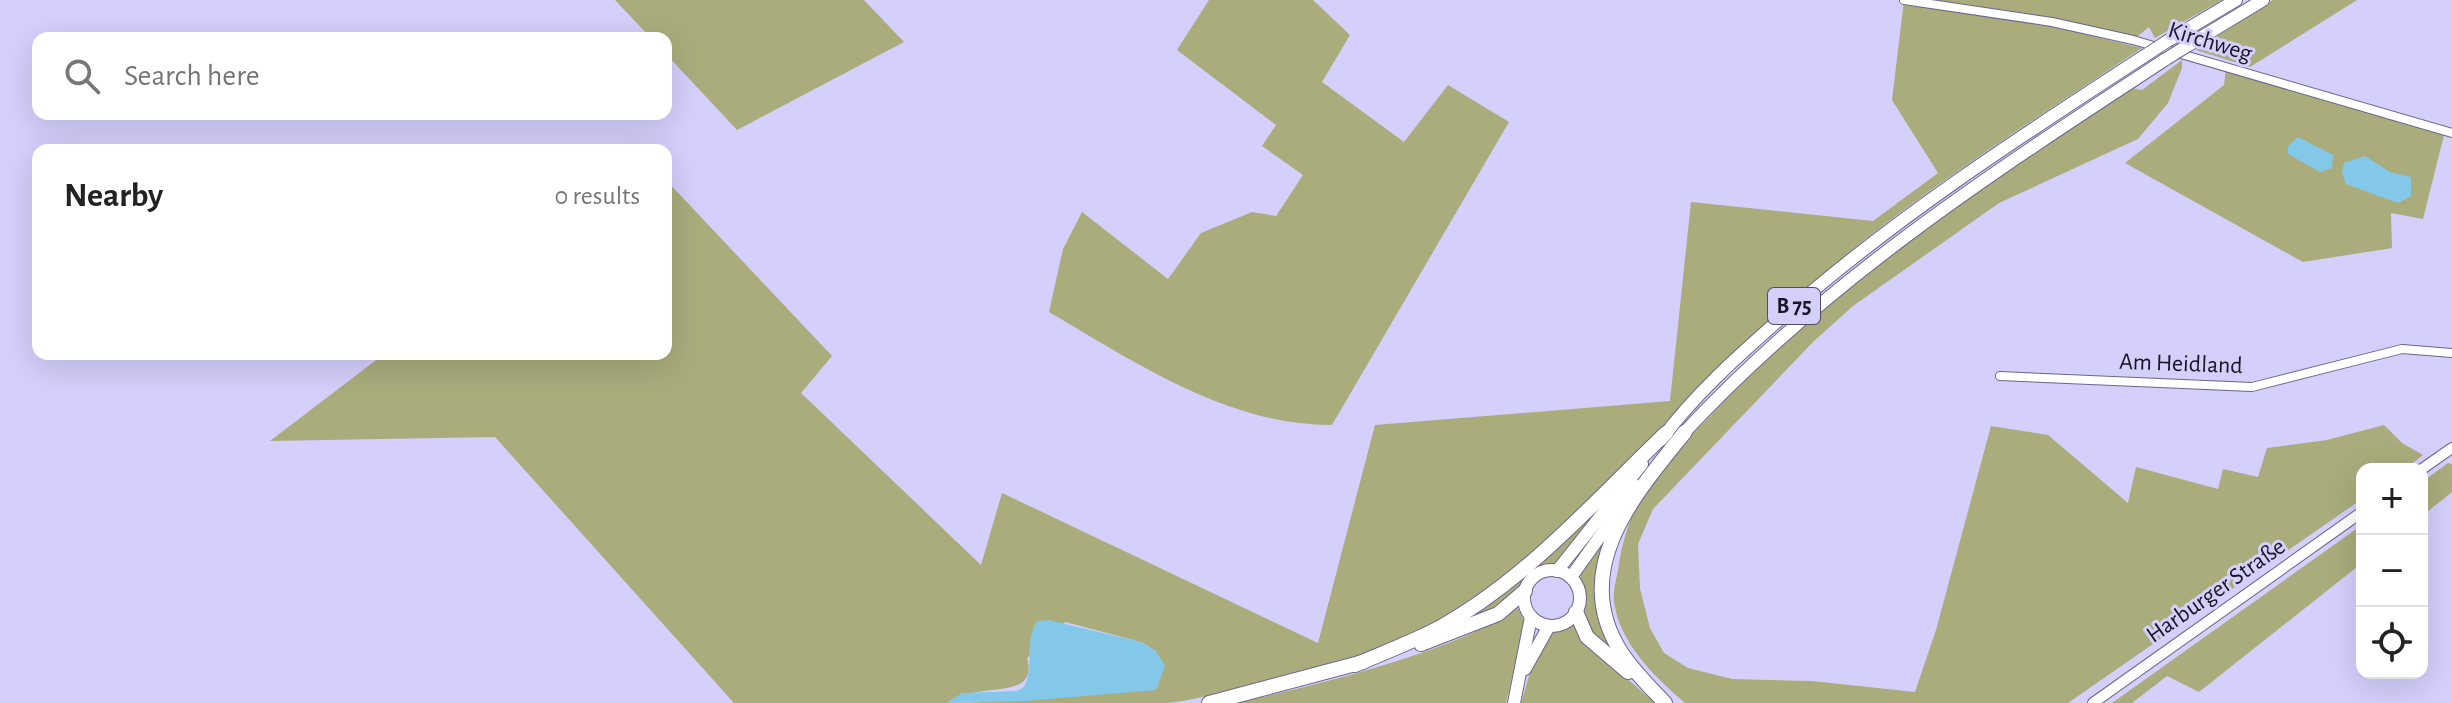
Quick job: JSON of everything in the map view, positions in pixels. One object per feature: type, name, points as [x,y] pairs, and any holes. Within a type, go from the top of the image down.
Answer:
[{"type":"highway","points":[[1665,703],[1635,671],[1616,644],[1604,603],[1603,578],[1608,549],[1623,512],[1685,432]]},
{"type":"highway","points":[[1355,665],[1439,628],[1491,594],[1570,526],[1666,433]]},
{"type":"highway","points":[[1209,703],[1355,665],[1457,633],[1498,614],[1525,591]]},
{"type":"highway","points":[[1576,612],[1587,637],[1665,703]]},
{"type":"main road","name":"B 75","points":[[1525,591],[1535,576],[1557,571],[1666,433],[1739,356],[1848,260],[1980,164],[2169,40],[2236,0]]},
{"type":"main road","name":"B 75","points":[[1571,577],[1617,510],[1685,432],[1790,327],[1863,267],[1978,183],[2166,59],[2263,0]]},
{"type":"main road","points":[[1525,591],[1525,607],[1531,617],[1549,626],[1565,623],[1576,612],[1579,592],[1571,577],[1557,571]]},
{"type":"main road","points":[[1514,703],[1531,617]]},
{"type":"main road","points":[[1518,682],[1549,626]]},
{"type":"street","name":"Kirchweg","points":[[1904,0],[2052,22],[2133,40],[2452,133]]},
{"type":"street","name":"Am Heidland","points":[[2000,376],[2252,387],[2402,349],[2452,353]]},
{"type":"street","points":[[2428,465],[2452,448]]},
{"type":"street","name":"Harburger Straße","points":[[2093,703],[2356,516]]},
{"type":"green space","points":[[615,0],[864,0],[904,42],[737,130],[672,60],[672,32],[645,32]]},
{"type":"green space","points":[[1209,0],[1313,0],[1350,35],[1322,82],[1404,142],[1448,85],[1509,122],[1332,425],[1257,415],[1220,403],[1149,370],[1049,312],[1063,249],[1082,212],[1168,279],[1201,233],[1252,212],[1276,216],[1303,175],[1262,146],[1276,125],[1177,50]]},
{"type":"green space","points":[[1904,0],[2222,0],[2155,38],[2149,27],[2133,40],[2051,26],[2142,48],[1969,163],[1844,256],[1754,338],[1602,492],[1549,541],[1493,585],[1434,624],[1371,654],[1318,671],[1189,700],[1166,703],[962,703],[1038,699],[1156,651],[1141,642],[1065,622],[1027,658],[1028,672],[1024,681],[1002,689],[959,696],[947,703],[734,703],[495,437],[270,441],[376,360],[672,360],[672,186],[832,356],[801,393],[981,565],[1002,493],[1318,643],[1375,425],[1670,401],[1691,202],[1873,221],[1938,173],[1892,100]]},
{"type":"green space","points":[[2273,0],[2357,0],[2250,67],[2196,50]]},
{"type":"green space","points":[[2182,60],[2182,68],[2168,103],[2138,139],[1999,203],[1853,306],[1813,342],[1653,509],[1638,544],[1640,589],[1650,628],[1664,653],[1688,668],[1732,679],[1812,681],[1915,692],[1936,630],[1991,426],[2048,435],[2128,503],[2136,467],[2218,489],[2223,469],[2258,477],[2267,448],[2327,440],[2384,425],[2402,443],[2423,455],[2413,463],[2356,463],[2356,503],[2068,703],[1685,703],[1640,658],[1623,631],[1614,601],[1622,546],[1640,498],[1654,476],[1759,366],[1858,279],[2020,161],[2131,88],[2142,90]]},
{"type":"green space","points":[[2226,68],[2445,131],[2423,219],[2391,213],[2392,248],[2303,262],[2125,163],[2224,85]]},
{"type":"green space","points":[[2448,463],[2452,464],[2452,492],[2428,511],[2428,478]]},
{"type":"green space","points":[[1612,492],[1561,563],[1538,572],[1490,613],[1448,626]]},
{"type":"green space","points":[[1612,523],[1601,560],[1617,653],[1587,630],[1580,579],[1581,572]]},
{"type":"green space","points":[[2356,529],[2356,568],[2199,692],[2167,676],[2132,703],[2112,703]]},
{"type":"green space","points":[[1518,608],[1525,623],[1506,703],[1237,703],[1344,677],[1421,653],[1490,625]]},
{"type":"green space","points":[[1573,625],[1591,647],[1655,703],[1521,703],[1537,649],[1547,634]]},
{"type":"water","points":[[2298,137],[2333,155],[2332,168],[2320,172],[2288,154],[2288,146]]},
{"type":"water","points":[[2365,156],[2390,172],[2411,177],[2411,196],[2398,203],[2346,184],[2342,172],[2344,163]]},
{"type":"water","points":[[1048,620],[1141,642],[1156,651],[1165,666],[1156,690],[1025,701],[947,703],[962,693],[1016,691],[1023,688],[1029,673],[1033,631],[1037,621]]}]
